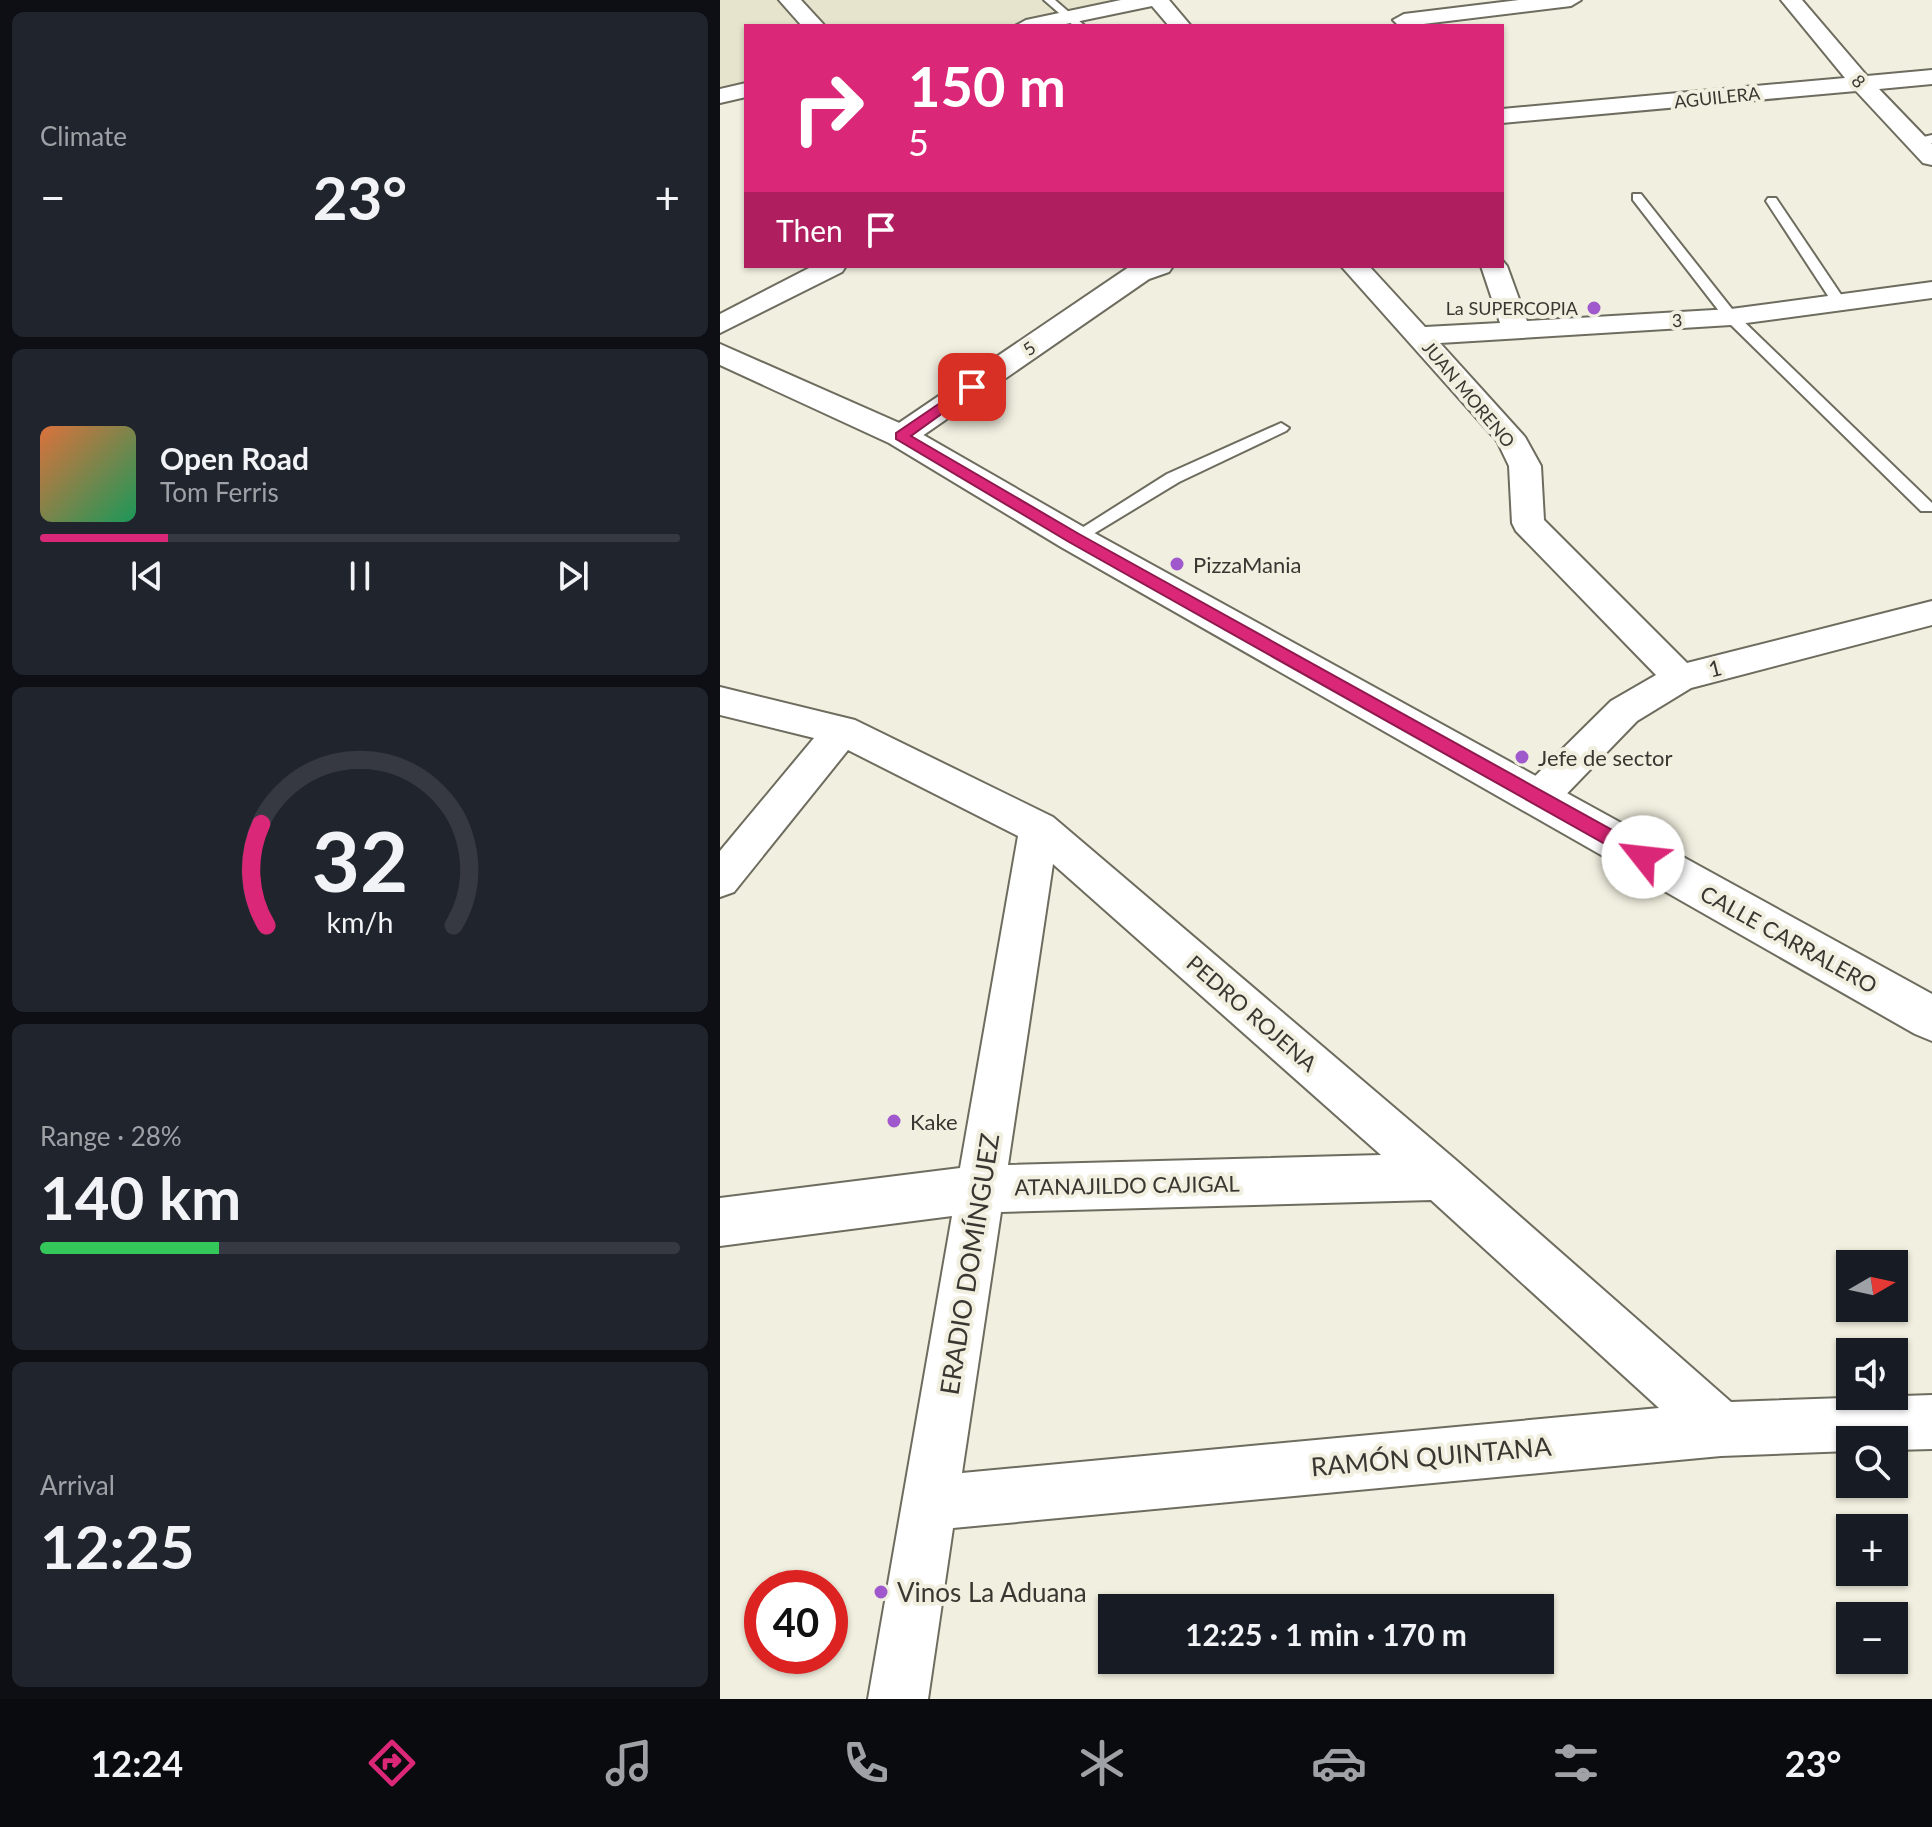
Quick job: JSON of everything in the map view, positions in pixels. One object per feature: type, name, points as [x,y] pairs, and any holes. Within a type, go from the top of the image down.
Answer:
[{"type":"street","points":[[789,0],[812,24]]},
{"type":"street","points":[[1046,24],[1076,21],[1151,0]]},
{"type":"street","points":[[1158,0],[1178,24]]},
{"type":"street","points":[[1394,0],[1405,23],[1571,0]]},
{"type":"street","name":"8","points":[[1791,0],[1860,82],[1924,139],[1932,158]]},
{"type":"street","name":"AGUILERA","points":[[1504,116],[1932,77]]},
{"type":"street","points":[[720,96],[744,90]]},
{"type":"street","points":[[720,325],[829,268]]},
{"type":"street","name":"5","points":[[901,436],[1139,273],[1154,268]]},
{"type":"street","name":"JUAN MORENO","points":[[1356,268],[1510,437],[1525,466],[1528,523],[1680,678]]},
{"type":"street","points":[[1495,268],[1516,329]]},
{"type":"street","name":"3","points":[[1420,336],[1731,317],[1932,290]]},
{"type":"street","name":"CALLE CARRALERO","points":[[720,353],[901,436],[1074,538],[1932,1019]]},
{"type":"street","name":"1","points":[[1538,798],[1624,711],[1680,678],[1932,613]]},
{"type":"street","name":"PEDRO ROJENA","points":[[720,701],[842,730],[1039,828],[1440,1177],[1721,1429]]},
{"type":"street","points":[[720,880],[842,730]]},
{"type":"street","name":"ERADIO DOMÍNGUEZ","points":[[898,1699],[1039,828]]},
{"type":"street","name":"ATANAJILDO CAJIGAL","points":[[720,1222],[982,1189],[1440,1177]]},
{"type":"street","name":"RAMÓN QUINTANA","points":[[930,1503],[1721,1429],[1932,1422]]},
{"type":"lane","points":[[1049,0],[1076,21]]},
{"type":"lane","points":[[1637,197],[1731,317],[1927,507]]},
{"type":"lane","points":[[1772,201],[1839,302]]},
{"type":"lane","points":[[1074,538],[1173,478],[1281,428]]},
{"type":"shaded area","points":[[720,0],[1151,0],[1036,24],[744,24],[744,90],[720,96]]},
{"type":"place","name":"La SUPERCOPIA","points":[[1594,308]]},
{"type":"place","name":"PizzaMania","points":[[1177,564]]},
{"type":"place","name":"Jefe de sector","points":[[1522,757]]},
{"type":"place","name":"Kake","points":[[894,1121]]},
{"type":"place","name":"Vinos La Aduana","points":[[881,1592]]},
{"type":"route","points":[[972,387],[901,436],[1074,538],[1643,857]]}]
